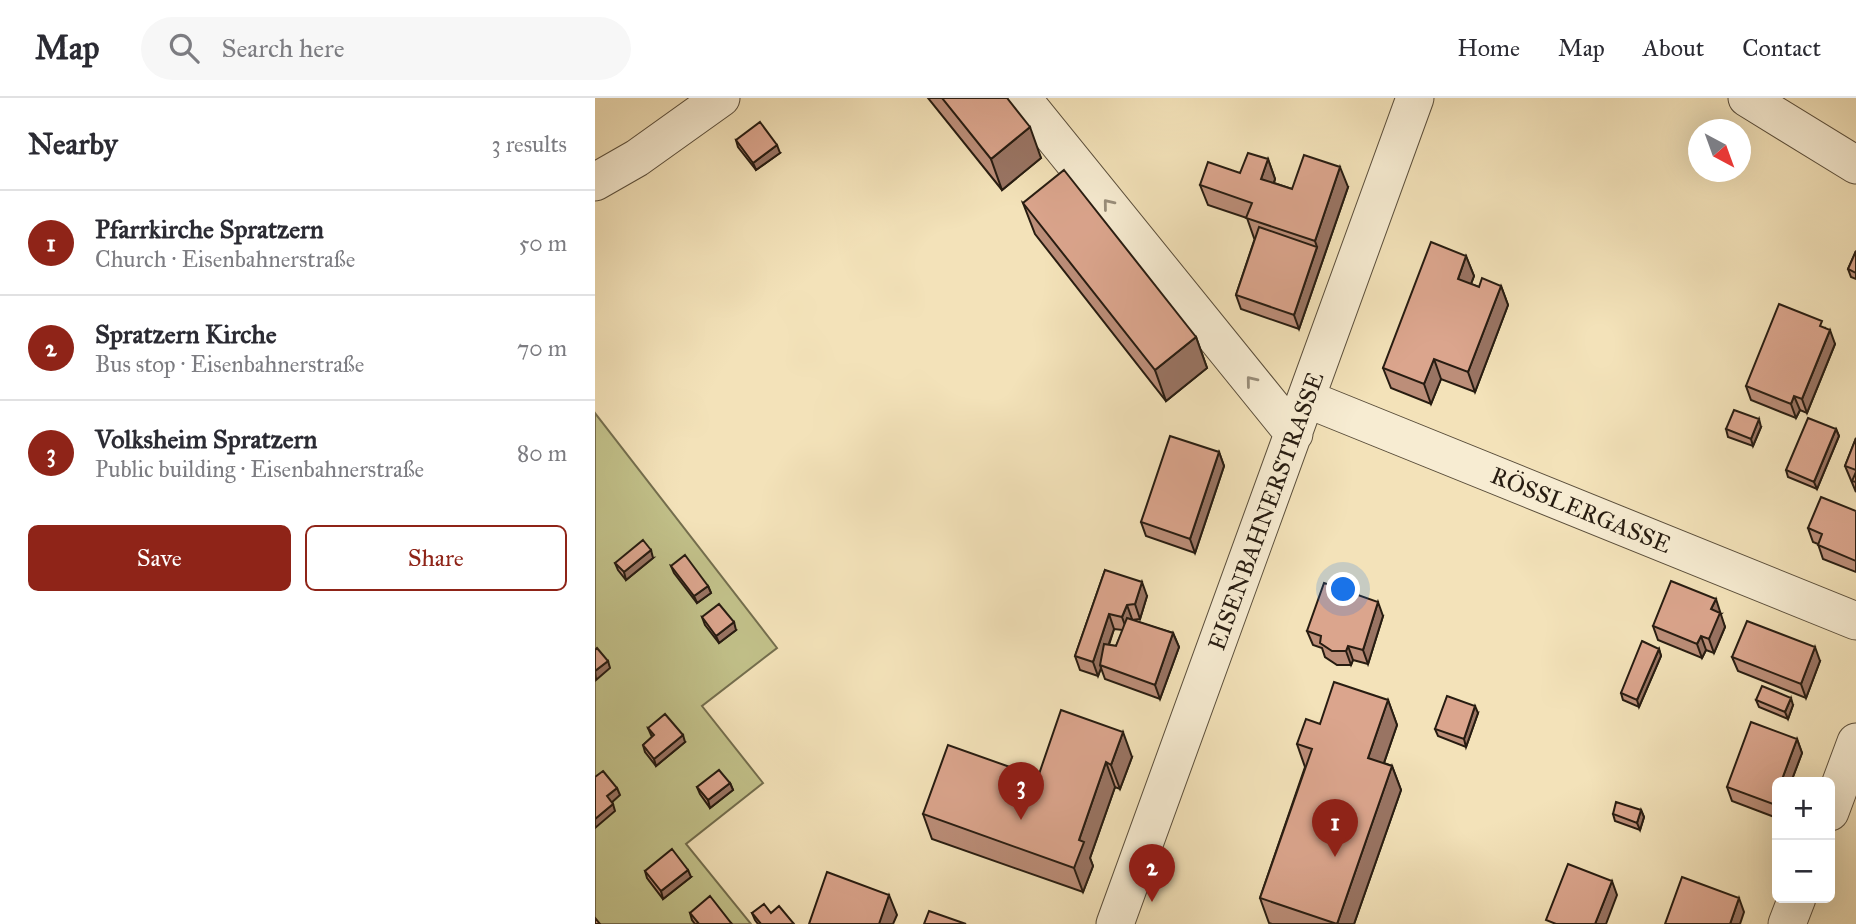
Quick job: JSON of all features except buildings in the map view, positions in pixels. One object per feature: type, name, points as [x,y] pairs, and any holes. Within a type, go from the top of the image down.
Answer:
[{"type":"street","points":[[595,182],[637,158],[721,98]]},
{"type":"street","points":[[1022,98],[1294,434]]},
{"type":"street","name":"EISENBAHNERSTRASSE","points":[[1115,924],[1415,98]]},
{"type":"street","points":[[1747,98],[1856,165]]},
{"type":"street","name":"RÖSSLERGASSE","points":[[1307,399],[1856,621]]},
{"type":"street","points":[[1835,799],[1856,742]]},
{"type":"street","points":[[1787,924],[1795,903]]},
{"type":"shaded area","points":[[595,413],[777,648],[702,706],[763,783],[686,844],[751,924],[595,924]]},
{"type":"place","name":"Volksheim Spratzern","points":[[1021,820]]},
{"type":"place","name":"Pfarrkirche Spratzern","points":[[1335,857]]},
{"type":"place","name":"Spratzern Kirche","points":[[1152,902]]}]
